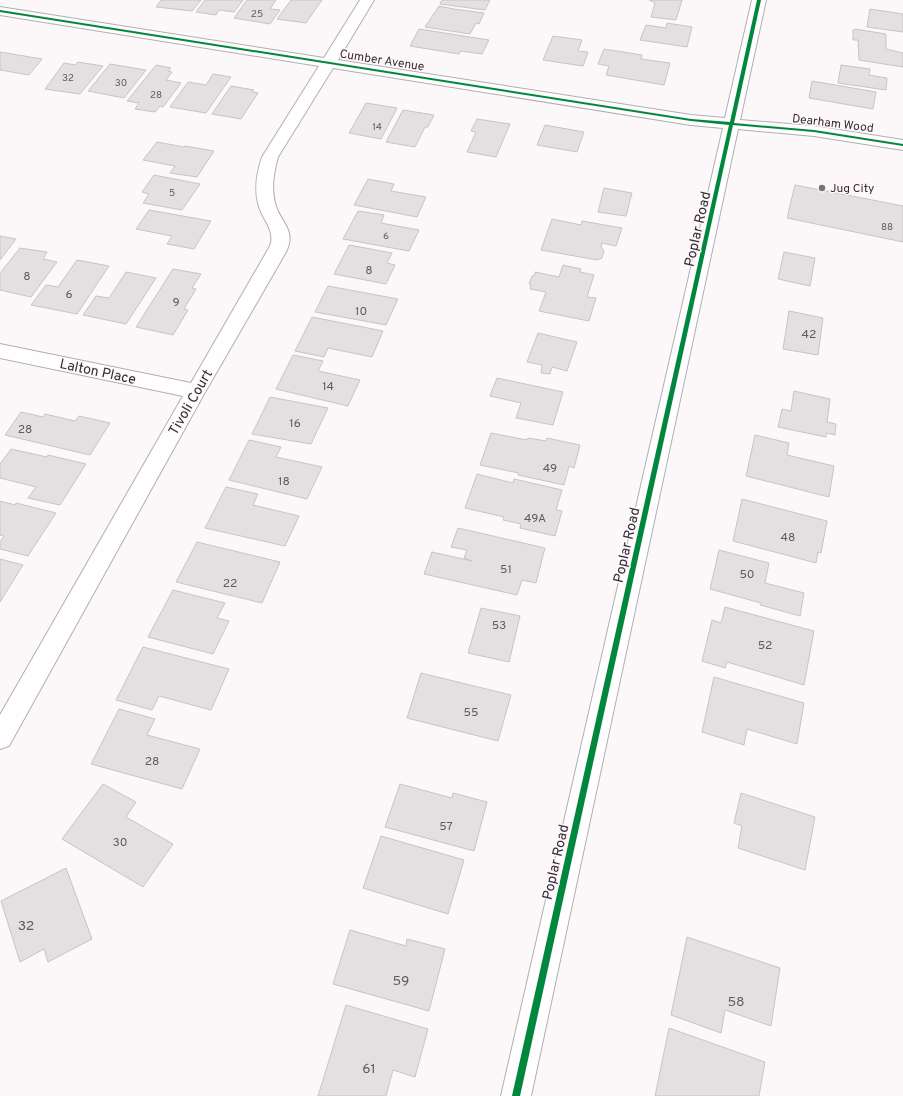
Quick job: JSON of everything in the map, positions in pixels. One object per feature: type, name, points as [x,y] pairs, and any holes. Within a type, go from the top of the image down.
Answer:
[{"type":"street","name":"Tivoli Court","points":[[0,738],[196,391],[273,259],[282,240],[280,226],[269,212],[264,191],[264,176],[270,158],[367,0]]},
{"type":"street","name":"Poplar Road","points":[[516,1096],[760,0]]},
{"type":"street","name":"Cumber Avenue","points":[[0,11],[644,113],[732,125],[761,126]]},
{"type":"street","name":"Dearham Wood","points":[[761,126],[814,131],[903,145]]},
{"type":"street","name":"Lalton Place","points":[[0,351],[196,391]]},
{"type":"building","points":[[161,0],[201,0],[192,11],[156,7]]},
{"type":"building","points":[[205,0],[243,0],[234,12],[219,10],[216,15],[196,12]]},
{"type":"building","points":[[247,0],[276,0],[270,9],[280,10],[270,24],[234,18]]},
{"type":"building","points":[[291,0],[322,0],[306,23],[277,19]]},
{"type":"building","points":[[442,0],[490,0],[485,10],[440,4]]},
{"type":"building","points":[[649,0],[682,0],[676,20],[651,17],[655,3]]},
{"type":"building","points":[[439,6],[484,13],[479,24],[476,23],[470,34],[425,27]]},
{"type":"building","points":[[870,9],[903,14],[903,32],[867,27]]},
{"type":"building","points":[[667,23],[692,27],[687,47],[640,40],[646,25],[666,28]]},
{"type":"building","points":[[419,29],[489,40],[482,54],[461,51],[459,54],[410,46]]},
{"type":"building","points":[[855,29],[886,34],[886,49],[903,53],[903,67],[859,60],[858,40],[853,40],[853,30]]},
{"type":"building","points":[[553,36],[582,40],[578,51],[588,52],[583,66],[543,60]]},
{"type":"building","points":[[604,49],[642,55],[641,59],[670,63],[664,85],[606,75],[609,66],[598,64]]},
{"type":"building","points":[[0,52],[42,59],[29,75],[0,70]]},
{"type":"building","points":[[78,62],[103,66],[80,94],[45,89],[64,63],[75,65]]},
{"type":"building","points":[[110,64],[146,70],[124,98],[88,91]]},
{"type":"building","points":[[156,65],[171,68],[168,71],[172,72],[166,80],[181,83],[163,107],[160,106],[155,112],[135,109],[139,103],[127,101]]},
{"type":"building","points":[[841,65],[870,69],[869,75],[887,78],[886,90],[838,83]]},
{"type":"building","points":[[213,74],[231,77],[206,113],[170,107],[188,82],[206,85]]},
{"type":"building","points":[[812,81],[876,92],[873,109],[809,98]]},
{"type":"building","points":[[231,86],[254,90],[252,92],[258,93],[241,119],[212,114]]},
{"type":"building","points":[[366,103],[397,108],[381,139],[349,133]]},
{"type":"building","points":[[403,110],[434,115],[428,127],[425,127],[415,147],[386,142]]},
{"type":"building","points":[[477,119],[510,124],[496,157],[467,152],[476,132],[471,131]]},
{"type":"building","points":[[545,125],[584,132],[577,152],[537,145]]},
{"type":"building","points":[[157,142],[214,151],[197,177],[170,173],[175,166],[143,160]]},
{"type":"building","points":[[154,175],[200,184],[182,210],[143,203],[149,194],[142,192]]},
{"type":"building","points":[[368,179],[394,184],[391,191],[426,197],[417,217],[354,205]]},
{"type":"building","points":[[795,185],[903,206],[903,242],[787,218]]},
{"type":"building","points":[[604,188],[632,193],[626,216],[598,212]]},
{"type":"building","points":[[149,210],[211,221],[194,249],[167,244],[172,236],[136,229]]},
{"type":"building","points":[[358,211],[384,215],[381,223],[419,230],[409,251],[343,239]]},
{"type":"building","points":[[552,219],[581,225],[582,221],[622,228],[616,246],[602,243],[601,247],[604,251],[602,258],[597,260],[541,250]]},
{"type":"building","points":[[0,236],[16,239],[0,260]]},
{"type":"building","points":[[349,245],[392,253],[387,263],[395,265],[386,284],[334,274]]},
{"type":"building","points":[[20,248],[47,252],[43,259],[57,262],[31,297],[0,290],[0,273]]},
{"type":"building","points":[[784,252],[815,258],[810,286],[778,279]]},
{"type":"building","points":[[77,260],[109,266],[77,314],[31,305],[46,285],[58,287]]},
{"type":"building","points":[[563,265],[581,269],[580,272],[594,275],[587,297],[596,298],[589,321],[539,311],[546,292],[530,289],[531,285],[529,284],[532,276],[535,275],[535,272],[559,277]]},
{"type":"building","points":[[173,269],[201,274],[192,288],[196,289],[184,309],[188,310],[173,335],[136,327]]},
{"type":"building","points":[[126,272],[156,278],[126,324],[83,315],[96,296],[109,298]]},
{"type":"building","points":[[328,286],[398,299],[386,325],[315,312]]},
{"type":"building","points":[[789,311],[823,318],[818,355],[783,349]]},
{"type":"building","points":[[312,317],[383,331],[372,357],[328,348],[324,357],[295,351]]},
{"type":"building","points":[[538,333],[577,342],[567,371],[552,367],[550,374],[541,373],[542,365],[527,362]]},
{"type":"building","points":[[293,355],[323,361],[318,371],[360,380],[348,406],[276,389]]},
{"type":"building","points":[[497,378],[563,392],[553,425],[516,418],[521,403],[490,396]]},
{"type":"building","points":[[794,391],[830,399],[827,422],[836,424],[835,435],[826,433],[826,437],[778,427],[782,409],[791,411]]},
{"type":"building","points":[[270,397],[328,408],[311,444],[252,434]]},
{"type":"building","points":[[21,412],[43,417],[45,414],[75,421],[79,416],[110,423],[90,455],[5,435]]},
{"type":"building","points":[[491,433],[527,440],[528,438],[546,441],[547,438],[580,445],[574,468],[569,466],[564,485],[518,475],[519,473],[480,465]]},
{"type":"building","points":[[755,435],[789,443],[787,455],[834,466],[829,497],[746,476]]},
{"type":"building","points":[[249,440],[281,447],[276,457],[322,467],[307,499],[229,480]]},
{"type":"building","points":[[11,449],[47,457],[48,455],[86,464],[60,505],[28,498],[36,487],[0,478],[0,464]]},
{"type":"building","points":[[477,474],[513,483],[514,479],[562,490],[556,510],[562,511],[555,536],[520,528],[521,524],[503,520],[504,517],[465,508]]},
{"type":"building","points":[[226,487],[258,494],[253,505],[299,516],[285,546],[205,528]]},
{"type":"building","points":[[742,499],[827,521],[821,553],[818,552],[816,563],[733,541]]},
{"type":"building","points":[[0,501],[15,505],[16,503],[56,513],[28,556],[0,549],[0,542],[4,536],[0,535]]},
{"type":"building","points":[[458,528],[545,548],[536,583],[522,580],[517,595],[424,574],[432,552],[472,561],[464,558],[467,550],[451,547]]},
{"type":"building","points":[[197,542],[280,562],[262,603],[176,582]]},
{"type":"building","points":[[719,550],[769,563],[765,583],[804,593],[800,616],[760,605],[761,603],[710,589]]},
{"type":"building","points":[[0,559],[23,565],[0,602]]},
{"type":"building","points":[[173,590],[225,603],[217,618],[229,621],[213,654],[148,637]]},
{"type":"building","points":[[725,607],[814,631],[804,685],[727,662],[725,668],[702,661],[712,620],[721,623]]},
{"type":"building","points":[[481,608],[520,616],[509,662],[468,653]]},
{"type":"building","points":[[143,647],[229,669],[211,710],[159,696],[152,710],[116,700]]},
{"type":"building","points":[[421,673],[511,695],[498,741],[407,718]]},
{"type":"building","points":[[714,677],[804,703],[797,744],[747,729],[744,745],[702,732]]},
{"type":"building","points":[[119,709],[155,719],[147,735],[200,749],[182,789],[91,764]]},
{"type":"building","points":[[103,784],[136,802],[126,817],[173,844],[143,887],[62,839]]},
{"type":"building","points":[[400,784],[452,798],[453,793],[487,802],[474,851],[385,827]]},
{"type":"building","points":[[741,793],[815,817],[805,870],[738,848],[742,826],[734,823]]},
{"type":"building","points":[[381,836],[464,860],[448,914],[363,888]]},
{"type":"building","points":[[66,868],[92,939],[48,962],[44,949],[20,962],[1,901]]},
{"type":"building","points":[[350,930],[406,946],[407,939],[445,949],[429,1011],[333,984]]},
{"type":"building","points":[[687,937],[780,968],[771,1026],[725,1010],[721,1033],[671,1015]]},
{"type":"building","points":[[346,1005],[428,1029],[415,1077],[393,1070],[386,1096],[318,1096]]},
{"type":"building","points":[[669,1028],[765,1062],[759,1096],[655,1096]]},
{"type":"cycle path","points":[[516,1096],[759,0]]},
{"type":"cycle path","points":[[0,11],[691,120],[814,131],[903,145]]},
{"type":"place","name":"Jug City","points":[[822,188]]}]
